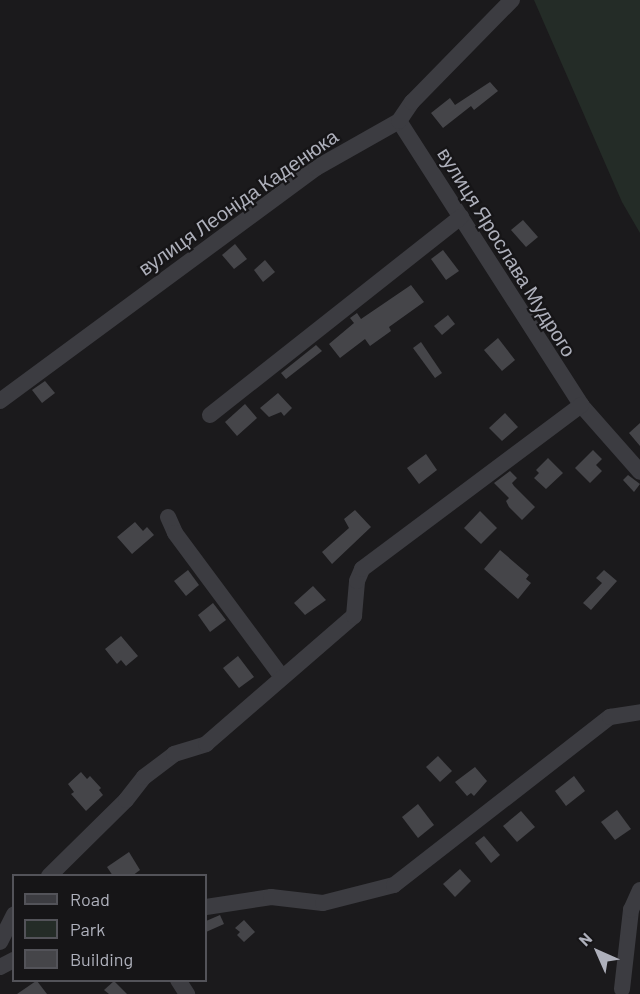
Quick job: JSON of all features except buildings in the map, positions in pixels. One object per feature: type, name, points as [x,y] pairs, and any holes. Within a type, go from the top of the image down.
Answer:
[{"type":"street","name":"вулиця Леоніда Каденюка","points":[[0,401],[316,168],[399,121],[411,102],[512,0]]},
{"type":"street","name":"вулиця Ярослава Мудрого","points":[[399,121],[581,405],[640,472]]},
{"type":"street","points":[[210,415],[461,217]]},
{"type":"street","points":[[51,874],[126,800],[144,777],[174,754],[206,744],[354,616],[357,581],[362,569],[581,405]]},
{"type":"street","points":[[168,517],[175,533],[282,677]]},
{"type":"street","points":[[207,907],[271,897],[323,903],[394,885],[610,717],[640,712]]},
{"type":"street","points":[[622,992],[631,910],[640,890]]},
{"type":"street","points":[[0,942],[12,918]]},
{"type":"green space","points":[[534,0],[640,0],[640,233],[622,202]]}]
